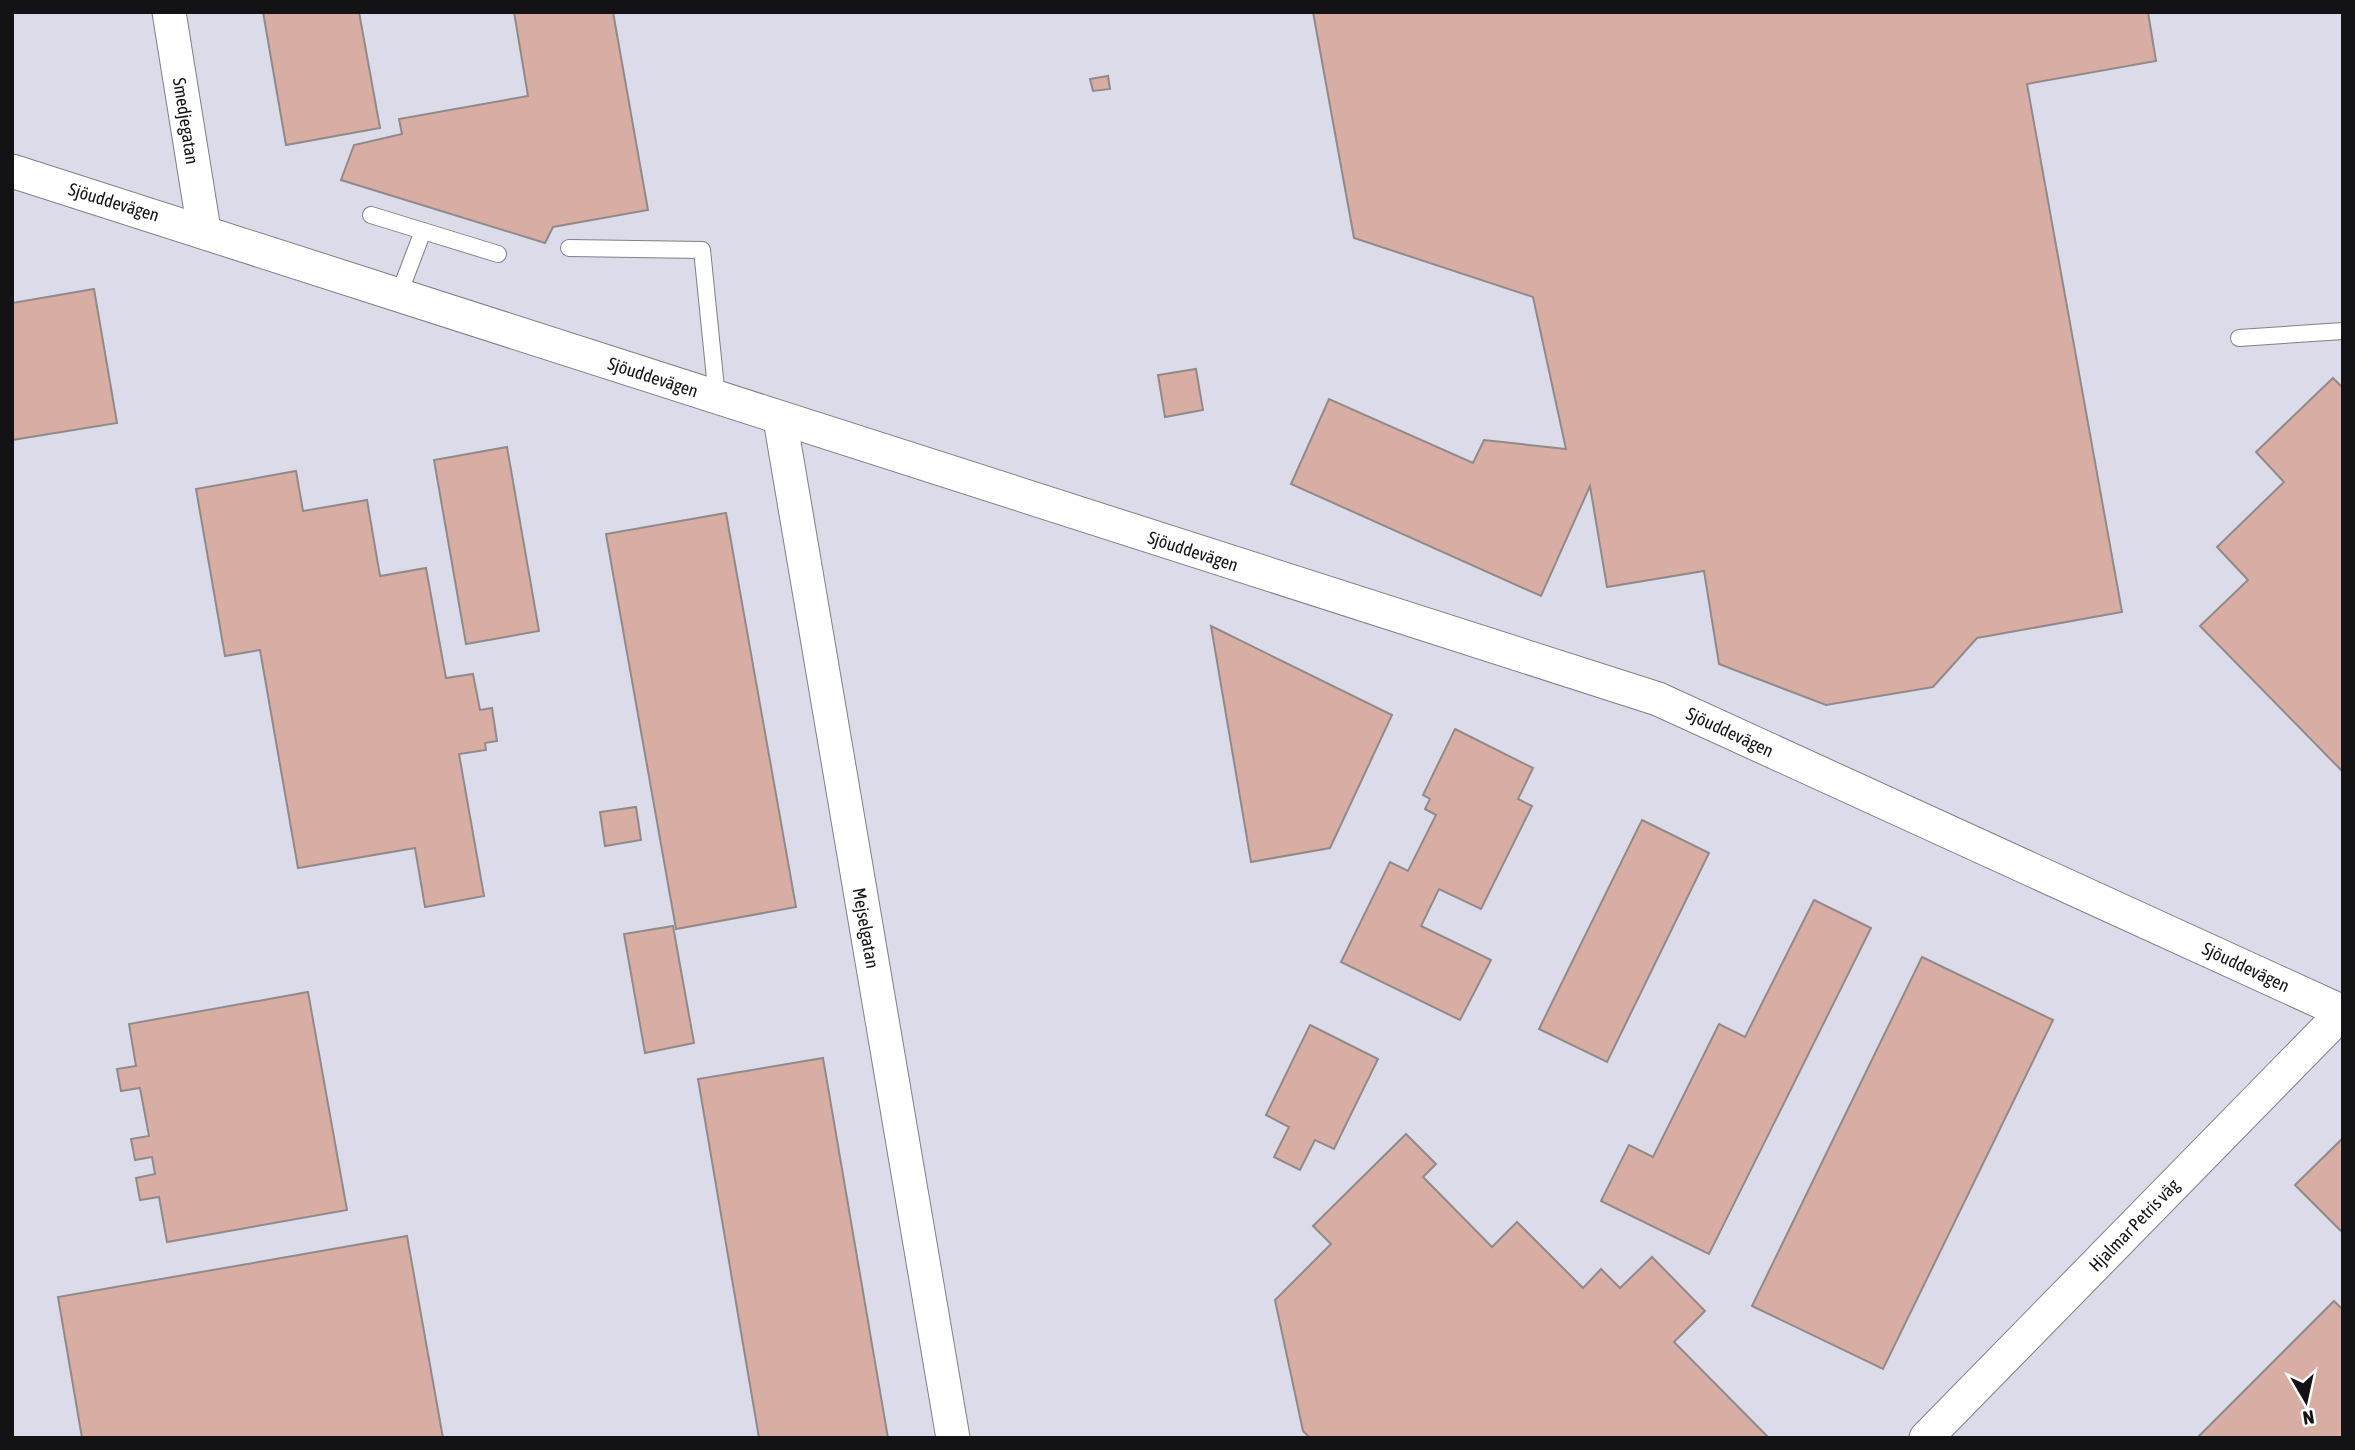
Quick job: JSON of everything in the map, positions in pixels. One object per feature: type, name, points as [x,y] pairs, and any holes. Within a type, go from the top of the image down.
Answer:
[{"type":"street","name":"Smedjegatan","points":[[169,12],[204,230]]},
{"type":"street","name":"Sjöuddevägen","points":[[12,171],[204,230],[780,419],[1658,699],[2343,1012]]},
{"type":"street","name":"Mejselgatan","points":[[780,419],[953,1438]]},
{"type":"street","name":"Hjalmar Petris väg","points":[[1926,1438],[2343,1012]]},
{"type":"lane","points":[[371,215],[498,254]]},
{"type":"lane","points":[[399,294],[423,231]]},
{"type":"lane","points":[[569,248],[702,250],[717,398]]},
{"type":"lane","points":[[2239,338],[2343,331]]},
{"type":"shaded area","points":[[12,12],[2343,12],[2343,1438],[12,1438]]},
{"type":"building","points":[[263,12],[359,12],[380,128],[286,145]]},
{"type":"building","points":[[514,12],[613,12],[648,210],[553,227],[545,243],[341,180],[354,145],[402,134],[399,119],[528,96]]},
{"type":"building","points":[[1313,12],[2148,12],[2156,61],[2027,84],[2122,612],[1977,638],[1933,687],[1826,705],[1719,664],[1704,571],[1607,587],[1590,486],[1541,596],[1291,484],[1329,399],[1473,463],[1484,440],[1566,449],[1533,297],[1354,238]]},
{"type":"building","points":[[1108,76],[1110,89],[1093,91],[1090,79]]},
{"type":"building","points":[[94,289],[117,423],[12,440],[12,303]]},
{"type":"building","points":[[1196,369],[1203,410],[1165,417],[1158,375]]},
{"type":"building","points":[[2333,378],[2343,388],[2343,772],[2200,626],[2248,580],[2217,547],[2284,482],[2256,452]]},
{"type":"building","points":[[507,447],[539,631],[466,644],[434,460]]},
{"type":"building","points":[[296,471],[303,511],[367,500],[380,576],[426,568],[446,678],[473,674],[480,710],[492,708],[497,741],[485,743],[486,750],[459,754],[484,896],[425,907],[415,848],[298,868],[260,650],[225,656],[196,489]]},
{"type":"building","points":[[726,513],[796,907],[676,929],[606,534]]},
{"type":"building","points":[[1211,626],[1392,715],[1330,848],[1251,862]]},
{"type":"building","points":[[1455,729],[1533,768],[1518,799],[1532,806],[1481,909],[1439,889],[1421,926],[1491,960],[1460,1020],[1341,962],[1390,862],[1408,871],[1436,815],[1425,809],[1430,799],[1423,795]]},
{"type":"building","points":[[636,807],[641,840],[605,846],[600,812]]},
{"type":"building","points":[[1642,820],[1709,853],[1607,1062],[1539,1029]]},
{"type":"building","points":[[1814,900],[1871,928],[1709,1254],[1601,1201],[1629,1145],[1653,1157],[1719,1024],[1745,1037]]},
{"type":"building","points":[[673,926],[694,1043],[645,1053],[624,934]]},
{"type":"building","points":[[1922,957],[2053,1020],[1883,1369],[1752,1306]]},
{"type":"building","points":[[308,992],[347,1210],[167,1242],[159,1197],[140,1200],[136,1178],[155,1174],[152,1157],[135,1160],[131,1139],[149,1136],[140,1088],[121,1091],[117,1069],[136,1066],[129,1024]]},
{"type":"building","points":[[1310,1025],[1378,1059],[1334,1149],[1315,1140],[1300,1170],[1274,1157],[1289,1127],[1266,1115]]},
{"type":"building","points":[[823,1058],[888,1438],[759,1438],[698,1079]]},
{"type":"building","points":[[1406,1134],[1436,1164],[1423,1177],[1492,1247],[1517,1222],[1583,1288],[1601,1269],[1620,1288],[1652,1257],[1705,1311],[1674,1342],[1769,1438],[1310,1438],[1303,1431],[1275,1300],[1331,1244],[1313,1226]]},
{"type":"building","points":[[2343,1138],[2343,1233],[2295,1185]]},
{"type":"building","points":[[407,1236],[443,1438],[82,1438],[58,1297]]},
{"type":"building","points":[[2334,1301],[2343,1310],[2343,1438],[2197,1438]]}]
